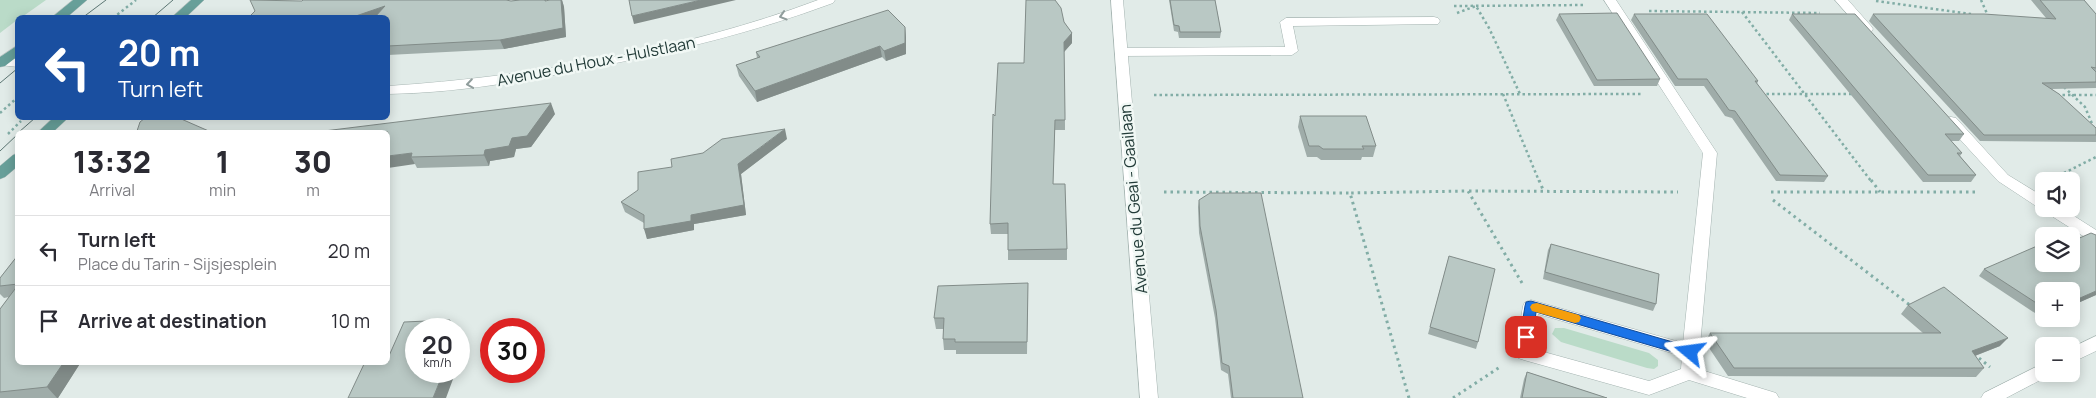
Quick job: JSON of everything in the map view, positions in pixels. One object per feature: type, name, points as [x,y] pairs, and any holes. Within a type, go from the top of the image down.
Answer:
[{"type":"main road","points":[[61,15],[82,0]]},
{"type":"main road","points":[[180,15],[198,0]]},
{"type":"main road","points":[[1,62],[15,51]]},
{"type":"main road","points":[[47,130],[59,120]]},
{"type":"main road","points":[[0,174],[15,161]]},
{"type":"street","name":"Avenue du Houx - Hulstlaan","points":[[390,90],[450,87],[573,68],[699,42],[828,0]]},
{"type":"street","name":"Avenue du Geai - Gaailaan","points":[[1117,0],[1149,398]]},
{"type":"street","points":[[1610,0],[1710,153],[1689,373]]},
{"type":"street","points":[[1841,0],[1874,36]]},
{"type":"street","points":[[1121,52],[1292,51],[1286,22],[1434,21]]},
{"type":"street","points":[[1,62],[15,63]]},
{"type":"street","points":[[1939,108],[2003,178],[2035,198]]},
{"type":"street","points":[[2065,217],[2096,237]]},
{"type":"street","points":[[1690,352],[1531,306],[1524,353],[1648,388],[1689,373],[1770,398]]},
{"type":"street","points":[[2080,351],[2096,343]]},
{"type":"street","points":[[1990,398],[2035,375]]},
{"type":"path","points":[[117,15],[136,0]]},
{"type":"path","points":[[1870,0],[1988,17],[1981,0]]},
{"type":"path","points":[[1434,21],[1476,6],[1489,28],[1520,94]]},
{"type":"path","points":[[1643,11],[1826,13]]},
{"type":"path","points":[[1742,12],[1881,192]]},
{"type":"path","points":[[2059,82],[2085,107],[2096,132]]},
{"type":"path","points":[[1503,94],[1544,192]]},
{"type":"path","points":[[1154,95],[1649,94]]},
{"type":"path","points":[[1756,94],[1853,94]]},
{"type":"path","points":[[2054,95],[2096,95]]},
{"type":"path","points":[[0,113],[15,100]]},
{"type":"path","points":[[8,134],[23,120]]},
{"type":"path","points":[[2066,172],[2096,157]]},
{"type":"path","points":[[1468,191],[1524,286]]},
{"type":"path","points":[[1164,192],[1350,193],[1468,191],[1685,193]]},
{"type":"path","points":[[1771,192],[1988,192]]},
{"type":"path","points":[[1350,193],[1409,398]]},
{"type":"path","points":[[1772,200],[1914,309]]},
{"type":"path","points":[[1969,351],[1993,369]]},
{"type":"path","points":[[1452,398],[1504,364]]},
{"type":"green space","points":[[0,0],[46,0],[25,15],[15,15],[15,22],[0,33]]},
{"type":"green space","points":[[1555,328],[1564,328],[1649,353],[1658,360],[1658,366],[1654,369],[1647,368],[1561,342],[1552,334]]},
{"type":"building","points":[[250,0],[561,0],[563,28],[500,40],[390,46],[390,15],[377,15],[385,6],[359,15],[251,15],[255,11]]},
{"type":"building","points":[[629,0],[701,0],[632,16]]},
{"type":"building","points":[[1026,0],[1055,0],[1061,8],[1064,22],[1072,33],[1064,42],[1065,120],[1055,120],[1053,184],[1065,184],[1067,249],[1008,250],[1008,223],[990,224],[993,114],[995,116],[998,63],[1024,63]]},
{"type":"building","points":[[1170,0],[1215,0],[1221,32],[1180,32],[1179,26],[1174,25]]},
{"type":"building","points":[[2040,0],[2084,0],[2096,14],[2096,68],[2091,67],[2096,72],[2096,82],[2042,83],[2059,94],[2096,128],[2096,135],[1984,135],[1873,14],[1984,14],[2056,19]]},
{"type":"building","points":[[888,10],[905,27],[905,43],[884,51],[880,46],[755,91],[736,65],[760,57],[756,52]]},
{"type":"building","points":[[1617,13],[1660,79],[1597,80],[1559,14]]},
{"type":"building","points":[[1634,14],[1707,14],[1758,81],[1755,81],[1828,176],[1780,175],[1735,111],[1729,110],[1707,79],[1678,79]]},
{"type":"building","points":[[1792,14],[1855,14],[1964,134],[1945,134],[1962,153],[1957,153],[1976,175],[1928,175]]},
{"type":"building","points":[[551,103],[527,136],[512,138],[509,146],[485,150],[484,155],[411,157],[412,153],[390,156],[390,130],[332,130]]},
{"type":"building","points":[[1300,116],[1366,116],[1376,146],[1362,146],[1364,149],[1323,149],[1319,146],[1309,146]]},
{"type":"building","points":[[142,120],[184,120],[206,130],[137,130]]},
{"type":"building","points":[[785,129],[738,164],[744,205],[691,215],[691,221],[644,229],[644,215],[621,202],[638,190],[638,172],[672,167],[671,159],[703,153],[722,139]]},
{"type":"building","points":[[1210,193],[1261,193],[1303,398],[1233,398],[1229,366],[1222,363],[1216,310],[1200,226],[1199,200]]},
{"type":"building","points":[[2091,233],[2096,235],[2096,291],[2080,298],[2080,282],[2035,282],[2035,302],[1984,269],[2035,247],[2035,272],[2080,272],[2080,238]]},
{"type":"building","points":[[1551,244],[1659,274],[1656,304],[1545,272]]},
{"type":"building","points":[[1449,256],[1495,269],[1478,342],[1430,327]]},
{"type":"building","points":[[15,259],[15,284],[0,286],[0,278]]},
{"type":"building","points":[[1028,283],[1027,342],[955,342],[955,339],[943,339],[944,318],[934,318],[938,286]]},
{"type":"building","points":[[1944,287],[2008,338],[1972,351],[1984,368],[1734,368],[1710,333],[1941,333],[1908,305]]},
{"type":"building","points":[[15,289],[15,365],[62,365],[47,387],[0,392],[0,309]]},
{"type":"building","points":[[405,322],[405,383],[439,383],[433,398],[348,398],[364,365],[390,365],[390,354]]},
{"type":"building","points":[[1527,372],[1607,398],[1522,398]]},
{"type":"tram line","points":[[86,15],[106,0]]},
{"type":"tram line","points":[[156,15],[173,0]]},
{"type":"tram line","points":[[0,83],[15,70]]},
{"type":"tram line","points":[[21,130],[33,120]]},
{"type":"tram line","points":[[0,151],[15,137]]},
{"type":"slow traffic","points":[[1537,307],[1575,318]]},
{"type":"route","points":[[1526,337],[1531,306],[1690,352]]}]
